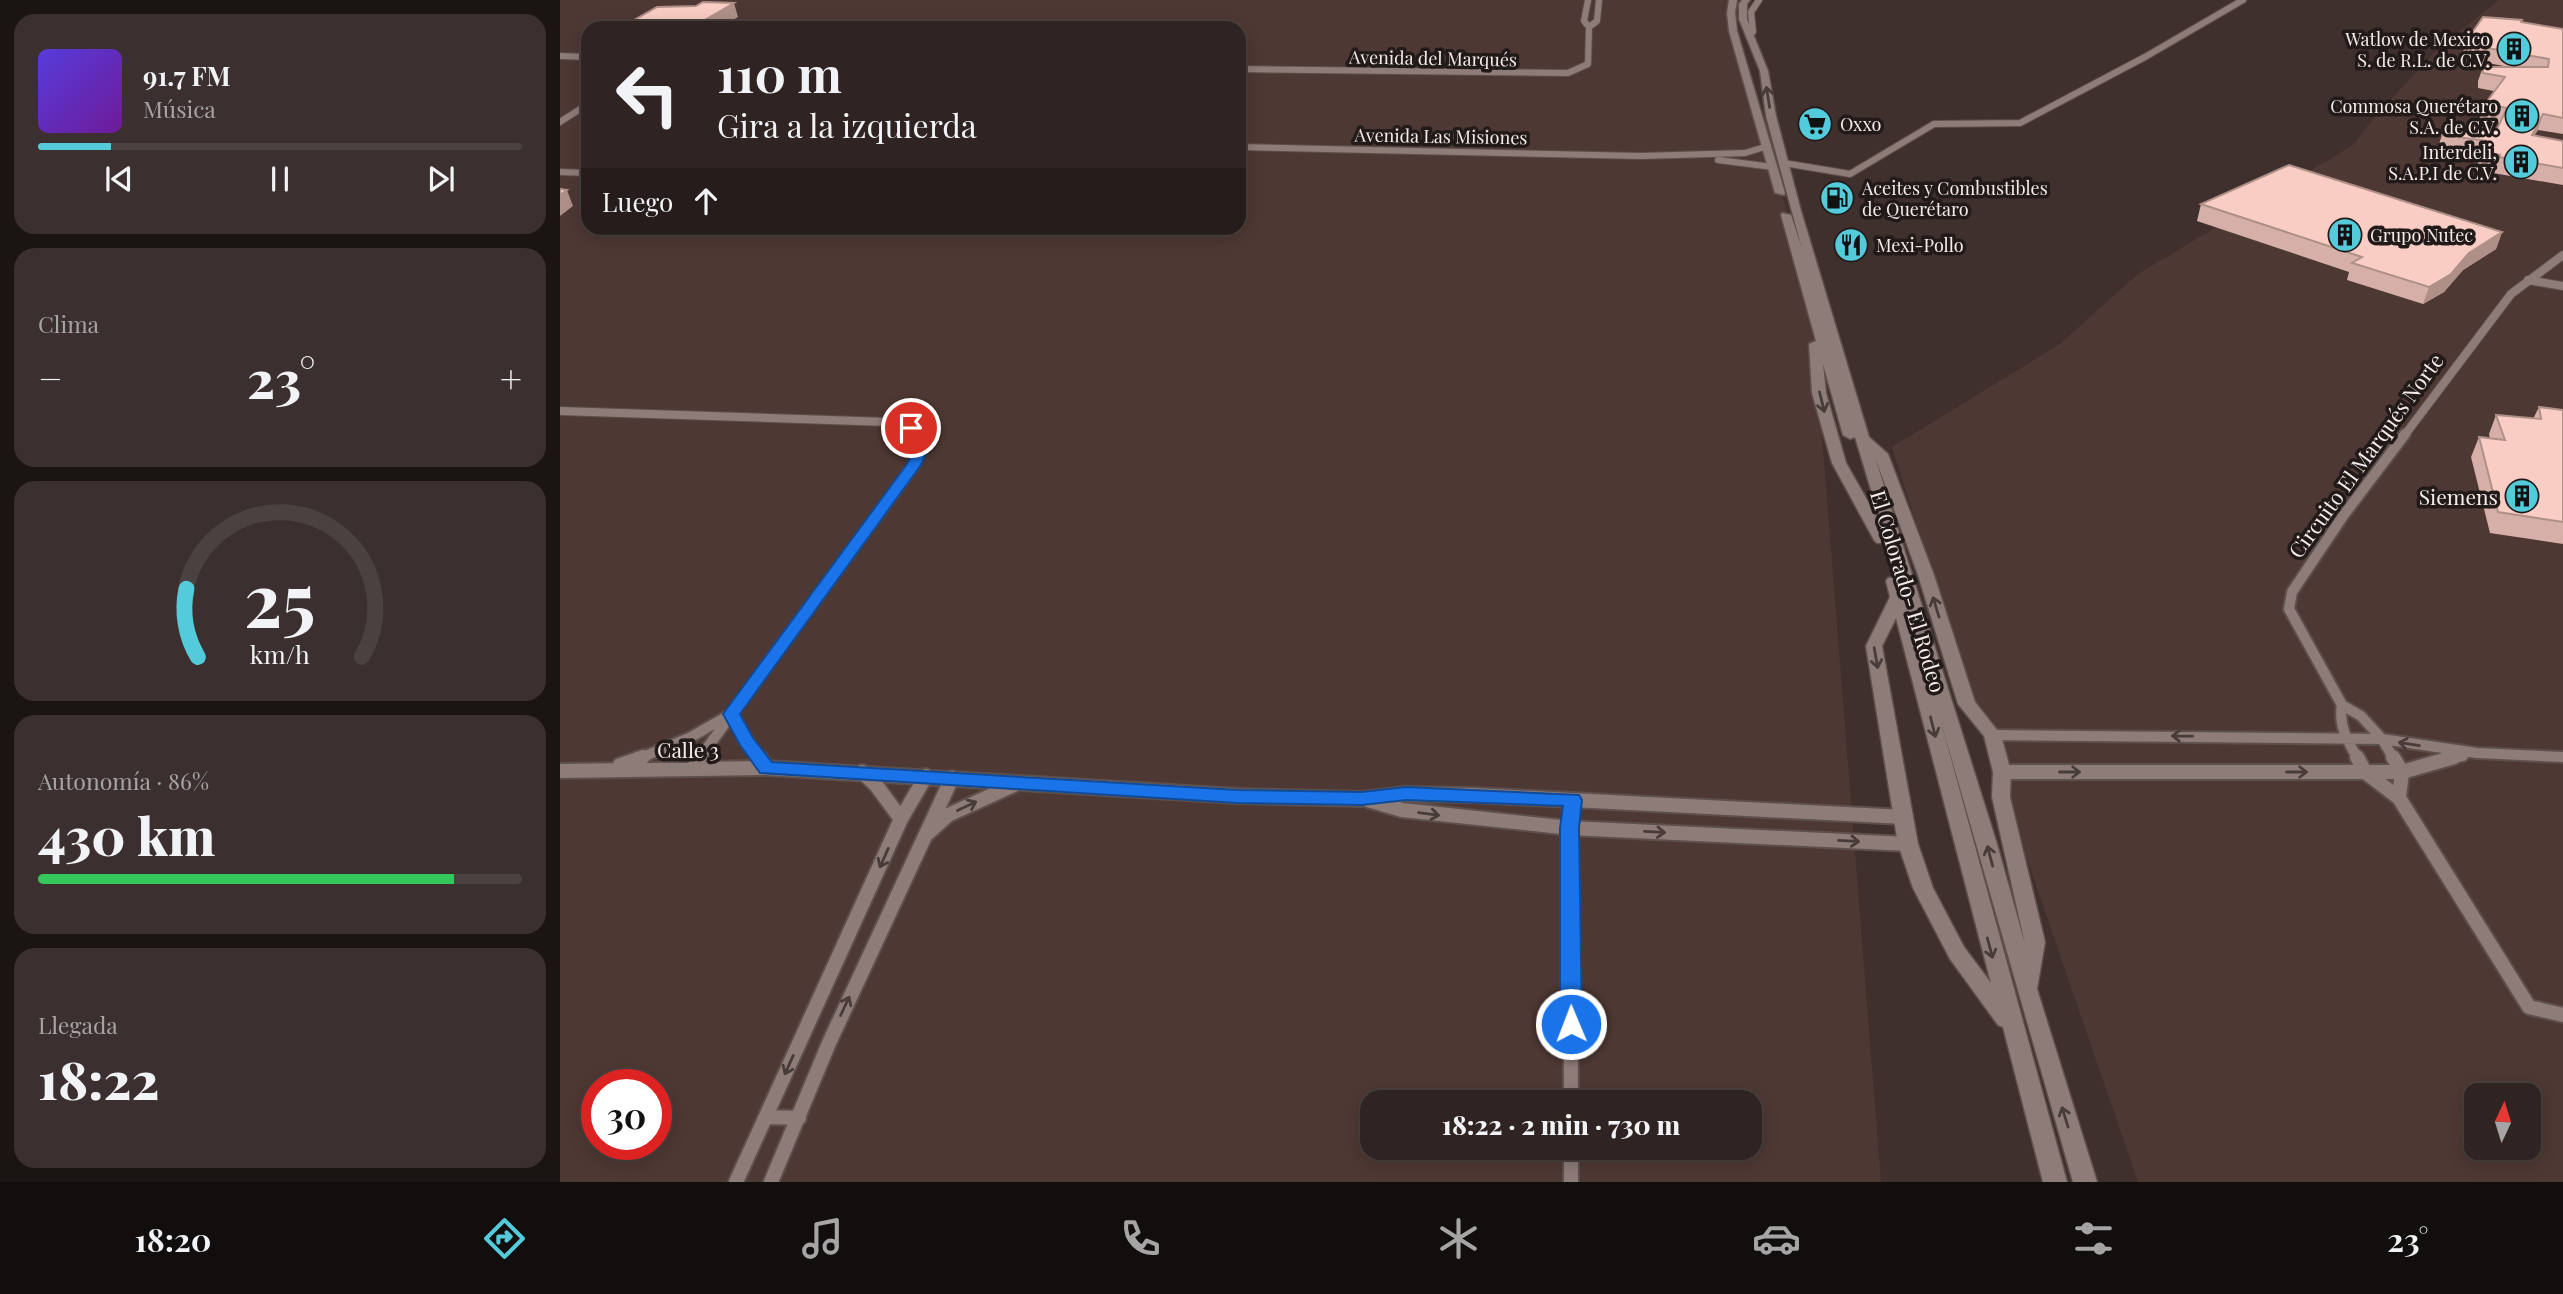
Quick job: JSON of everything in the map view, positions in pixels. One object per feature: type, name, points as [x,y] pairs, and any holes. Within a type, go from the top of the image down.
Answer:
[{"type":"main road","name":"El Colorado- El Rodeo","points":[[1733,0],[1733,31],[1768,146],[1779,165],[1987,844],[2027,993],[2085,1182]]},
{"type":"main road","name":"El Colorado- El Rodeo","points":[[1746,0],[1743,4],[1743,19],[1764,71],[1779,165],[1812,310],[1899,596],[2011,1026],[2055,1182]]},
{"type":"main road","points":[[1863,439],[1881,454],[1926,575],[1967,704],[1992,735],[2002,772],[2001,797],[2035,942],[2027,993]]},
{"type":"main road","points":[[1899,596],[1874,646],[1908,845],[1923,888],[1957,953],[2011,1026]]},
{"type":"street","name":"Avenida del Marqués","points":[[1246,69],[1568,73],[1588,64],[1589,26],[1584,20],[1588,0]]},
{"type":"street","points":[[1589,26],[1597,21],[1599,0]]},
{"type":"street","points":[[1749,36],[1753,32],[1751,12],[1759,0]]},
{"type":"street","name":"Avenida Las Misiones","points":[[1642,156],[1779,165],[1850,174],[1934,124],[2020,123],[2145,57],[2243,0]]},
{"type":"street","points":[[560,56],[581,57]]},
{"type":"street","points":[[560,122],[581,108]]},
{"type":"street","name":"Avenida Las Misiones","points":[[1246,147],[1642,156],[1745,153],[1768,146]]},
{"type":"street","points":[[560,172],[581,173]]},
{"type":"street","points":[[2560,257],[2563,267]]},
{"type":"street","name":"Circuito El Marqués Norte","points":[[2402,772],[2382,739],[2361,716],[2342,705],[2289,609],[2292,592],[2357,497],[2511,294],[2560,257]]},
{"type":"street","points":[[2528,280],[2563,286]]},
{"type":"street","points":[[560,411],[888,422],[911,428],[920,438],[922,447],[914,465],[694,767]]},
{"type":"street","name":"Circuito El Marqués Norte","points":[[2342,705],[2340,716],[2346,738],[2365,772],[2399,798],[2529,1007],[2563,1015]]},
{"type":"street","points":[[731,714],[746,741],[767,768]]},
{"type":"street","points":[[607,769],[664,751],[691,739],[731,714]]},
{"type":"street","points":[[1992,735],[2382,739],[2477,753],[2563,757]]},
{"type":"street","points":[[2002,772],[2402,772],[2437,760],[2477,753]]},
{"type":"street","name":"Calle 3","points":[[560,771],[767,768],[1238,796],[1362,799]]},
{"type":"street","points":[[862,772],[876,785],[901,818]]},
{"type":"street","points":[[2399,798],[2402,772]]},
{"type":"street","points":[[736,1182],[901,818],[926,776]]},
{"type":"street","points":[[771,1182],[828,1043],[952,778]]},
{"type":"street","points":[[923,837],[948,815],[1016,783]]},
{"type":"street","points":[[1362,799],[1406,794],[1904,817]]},
{"type":"street","points":[[1362,799],[1402,810],[1570,828],[1908,845]]},
{"type":"street","points":[[1571,1090],[1570,828],[1573,800]]},
{"type":"street","points":[[766,1117],[799,1118]]},
{"type":"street","points":[[1571,1160],[1571,1182]]},
{"type":"shaded area","points":[[560,0],[1733,0],[1733,31],[1772,155],[1812,310],[1881,1182],[560,1182]]},
{"type":"shaded area","points":[[2499,0],[2563,0],[2563,1182],[2138,1182],[1969,690],[1892,447],[2060,344],[2138,274],[2353,145],[2376,115],[2443,44]]},
{"type":"building","points":[[703,2],[734,3],[703,21],[632,21],[657,7],[696,6]]},
{"type":"building","points":[[2483,17],[2522,20],[2521,22],[2563,29],[2563,118],[2543,114],[2532,135],[2563,141],[2563,168],[2499,157],[2500,155],[2482,151],[2488,141],[2442,135],[2450,123],[2497,129],[2507,108],[2485,104],[2505,77],[2483,73],[2483,67],[2548,67],[2549,59],[2482,47],[2485,44],[2467,40]]},
{"type":"building","name":"Grupo Nutec","points":[[2289,165],[2502,232],[2469,253],[2451,274],[2429,287],[2352,263],[2362,257],[2201,204]]},
{"type":"building","name":"Siemens","points":[[2539,407],[2563,410],[2563,522],[2498,512],[2479,437],[2505,440],[2496,415],[2541,419]]},
{"type":"place","name":"Watlow de Mexico S. de R.L. de C.V.","points":[[2514,49]]},
{"type":"place","name":"Commosa Querétaro S.A. de C.V.","points":[[2522,116]]},
{"type":"place","name":"Oxxo","points":[[1815,124]]},
{"type":"place","name":"Interdeli, S.A.P.I de C.V.","points":[[2521,162]]},
{"type":"place","name":"Aceites y Combustibles de Querétaro","points":[[1837,198]]},
{"type":"place","name":"Grupo Nutec","points":[[2345,235]]},
{"type":"place","name":"Mexi-Pollo","points":[[1851,245]]},
{"type":"place","name":"Siemens","points":[[2522,496]]},
{"type":"route","points":[[911,428],[920,438],[922,447],[914,465],[731,714],[746,741],[767,768],[1238,796],[1362,799],[1406,794],[1573,800],[1570,828],[1571,1024]]}]
